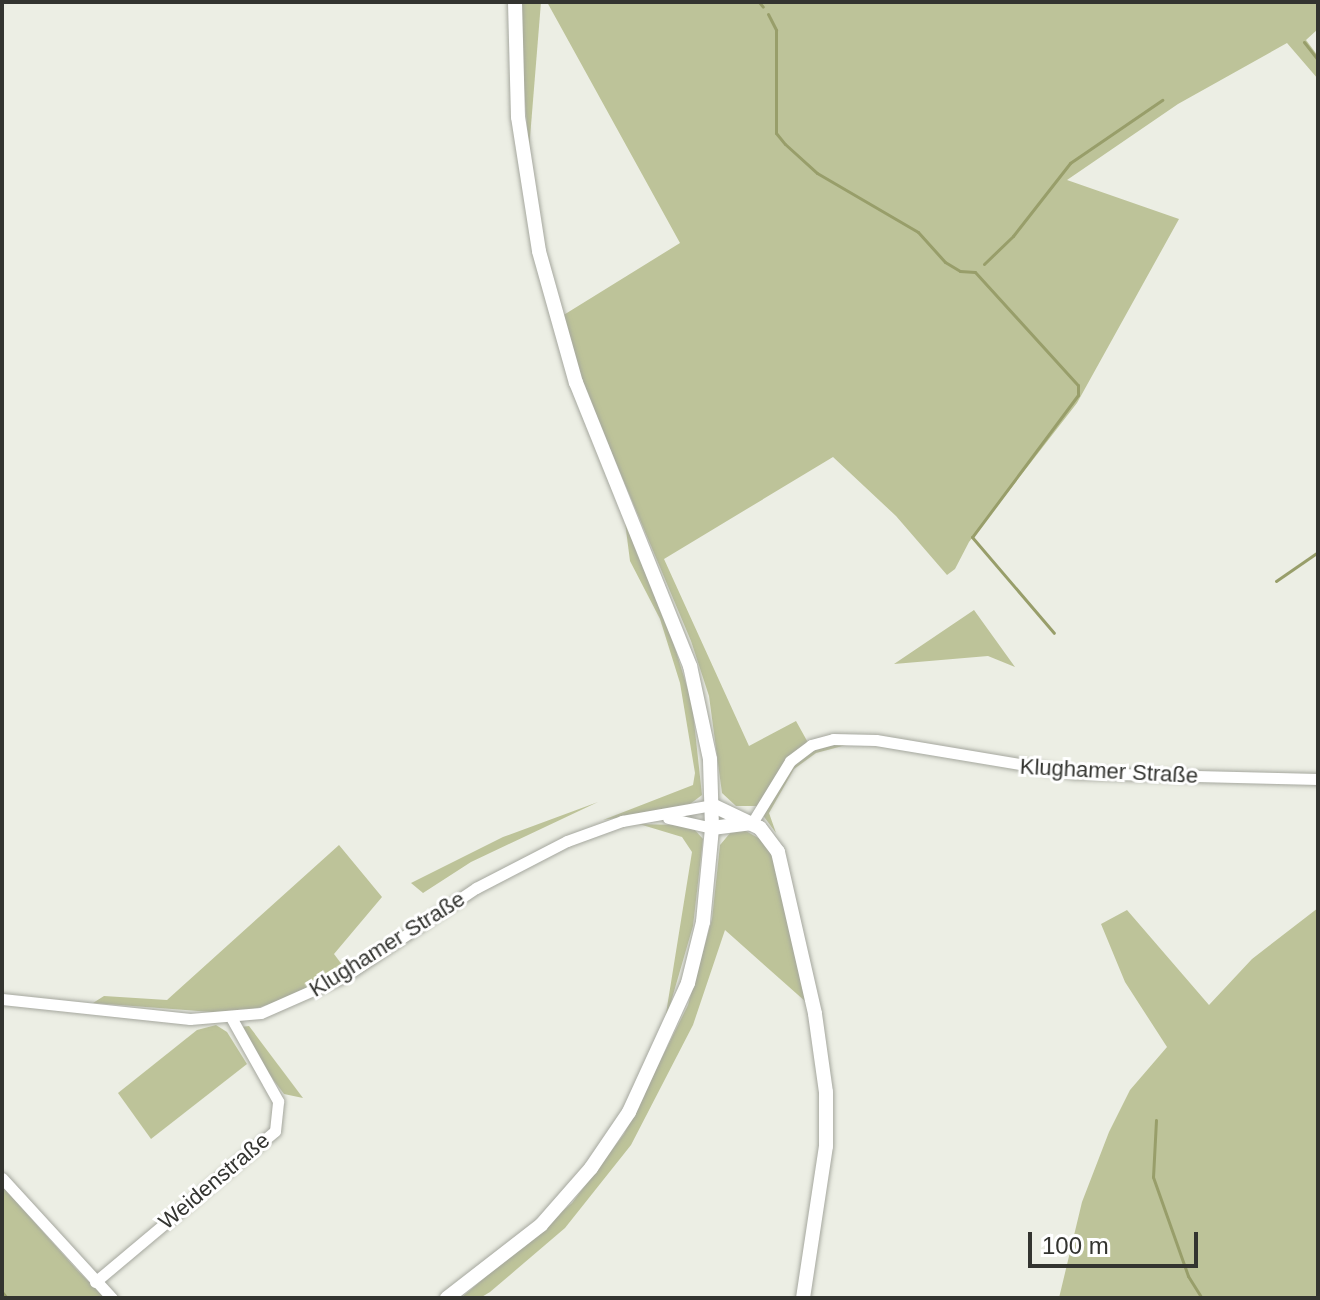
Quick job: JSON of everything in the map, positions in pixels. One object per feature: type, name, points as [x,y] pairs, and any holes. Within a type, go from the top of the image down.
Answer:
[{"type":"main road","points":[[447,1298],[541,1225],[591,1168],[629,1112],[688,983],[703,922],[712,828],[710,759],[690,666],[576,383],[546,281],[522,154],[515,2]]},
{"type":"main road","points":[[712,805],[752,823],[772,843],[787,873],[822,1055],[826,1146],[803,1298]]},
{"type":"main road","points":[[712,828],[752,823]]},
{"type":"street","name":"Klughamer Straße","points":[[752,823],[790,761],[811,745],[833,739],[876,740],[1074,773],[1318,779]]},
{"type":"street","name":"Klughamer Straße","points":[[2,999],[190,1019],[232,1019],[279,1007],[345,976],[476,888],[567,841],[622,821],[664,817],[712,805]]},
{"type":"street","name":"Klughamer Straße","points":[[664,817],[712,828]]},
{"type":"street","name":"Weidenstraße","points":[[95,1282],[275,1131],[278,1101],[244,1049],[232,1019]]},
{"type":"street","points":[[2,1178],[112,1298]]},
{"type":"green space","points":[[521,2],[541,2],[529,150],[522,64]]},
{"type":"green space","points":[[547,2],[1318,2],[1318,29],[1306,40],[1318,56],[1318,79],[1287,43],[1178,104],[1067,180],[1179,219],[1077,403],[969,542],[955,569],[947,575],[896,516],[833,457],[664,559],[749,746],[796,721],[811,748],[854,743],[816,753],[794,769],[769,813],[776,833],[756,806],[736,806],[722,793],[709,696],[691,641],[577,370],[562,316],[680,243]]},
{"type":"green space","points":[[625,522],[671,635],[692,703],[702,795],[686,807],[603,820],[693,785],[695,773],[680,683],[660,619],[630,561]]},
{"type":"green space","points":[[974,610],[1015,667],[988,656],[894,664]]},
{"type":"green space","points":[[598,802],[471,862],[423,893],[411,883],[503,837]]},
{"type":"green space","points":[[639,824],[677,825],[694,829],[703,839],[693,926],[664,1026],[692,852],[682,837]]},
{"type":"green space","points":[[744,830],[762,840],[776,862],[806,1002],[725,930],[693,1025],[631,1145],[565,1228],[490,1292],[480,1298],[461,1298],[572,1203],[624,1134],[688,1005],[712,919],[720,845],[731,832]]},
{"type":"green space","points":[[339,845],[382,897],[334,954],[346,970],[289,998],[238,1014],[93,1003],[104,996],[167,1000]]},
{"type":"green space","points":[[1318,908],[1318,1298],[1059,1298],[1082,1202],[1109,1132],[1130,1090],[1167,1047],[1125,982],[1101,924],[1127,910],[1209,1005],[1252,959]]},
{"type":"green space","points":[[216,1025],[227,1032],[247,1064],[151,1139],[118,1093],[197,1030]]},
{"type":"green space","points":[[249,1026],[303,1098],[284,1094],[245,1042],[241,1027]]},
{"type":"green space","points":[[2,1186],[77,1270],[105,1298],[2,1298]]},
{"type":"waterway","points":[[759,2],[763,7]]},
{"type":"waterway","points":[[768,14],[776,30],[776,133],[785,144],[817,173],[918,232],[945,262],[960,271],[975,272],[1078,385],[1078,395],[972,537],[1054,633]]},
{"type":"waterway","points":[[1304,42],[1318,60]]},
{"type":"waterway","points":[[984,264],[1013,236],[1070,163],[1162,100]]},
{"type":"waterway","points":[[1276,581],[1318,552]]},
{"type":"waterway","points":[[1156,1120],[1153,1177],[1188,1276],[1202,1298]]},
{"type":"waterway","points":[[2,1292],[7,1298]]}]
